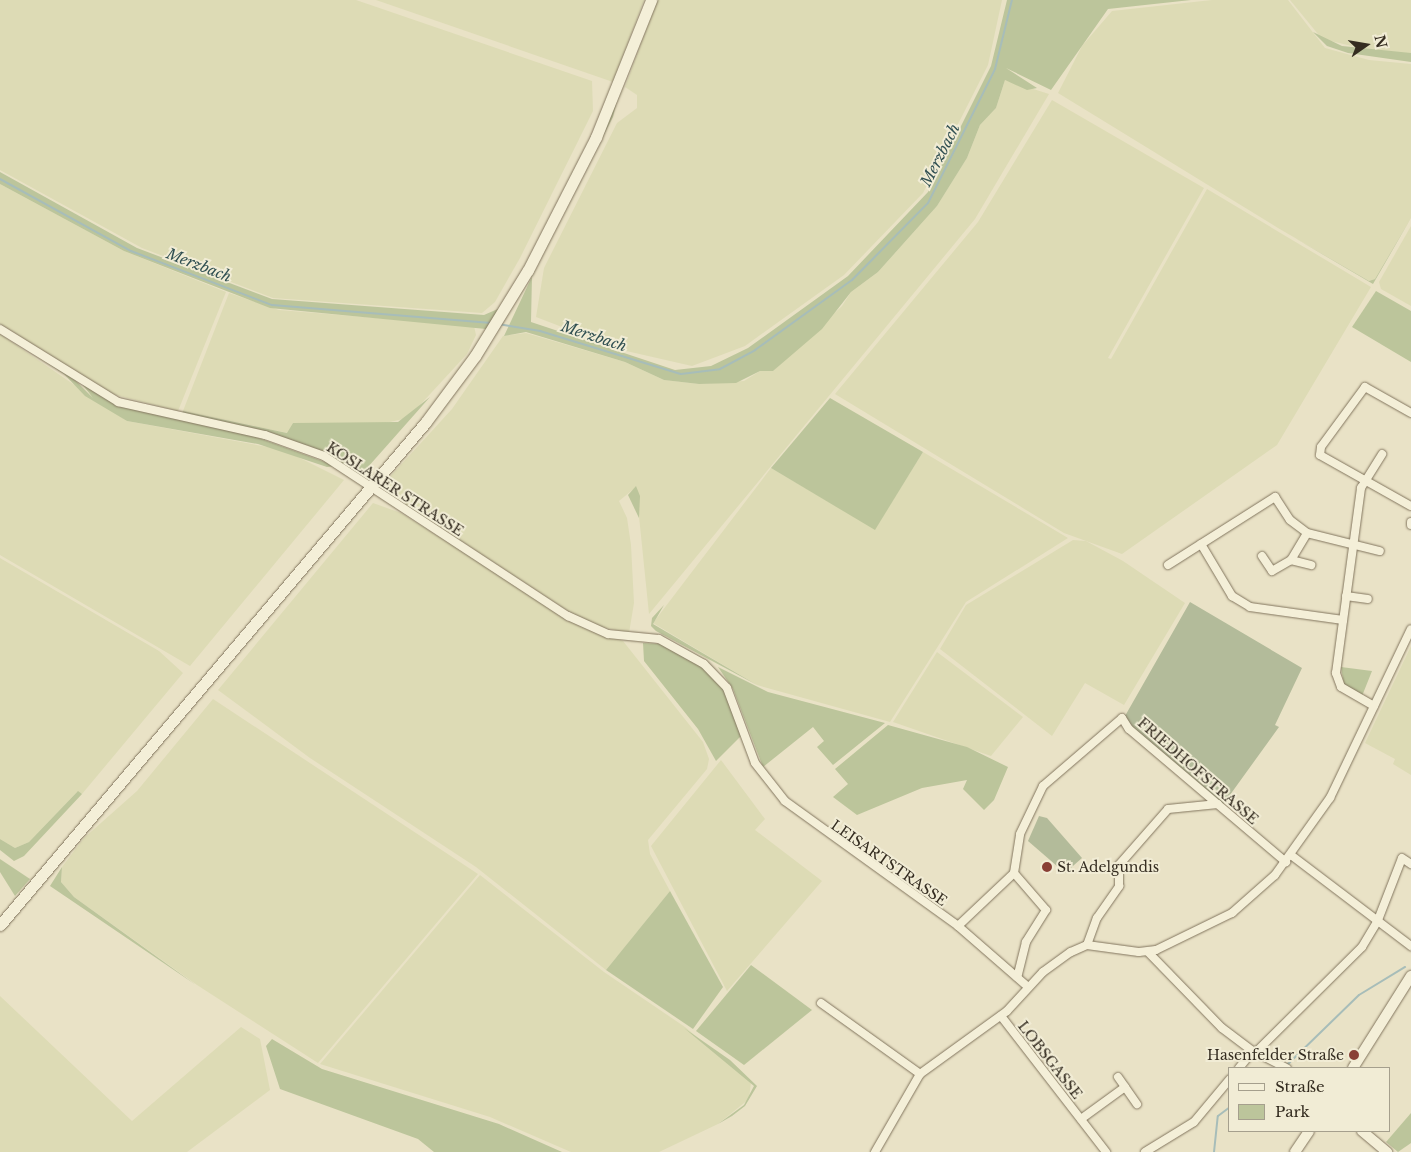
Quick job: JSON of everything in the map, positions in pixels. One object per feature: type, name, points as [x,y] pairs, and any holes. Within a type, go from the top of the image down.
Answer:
[{"type":"main road","points":[[0,925],[369,489],[451,389],[500,317],[608,113],[650,0]]},
{"type":"street","name":"KOSLARER STRASSE","points":[[0,329],[118,402],[308,448],[369,489],[591,628],[659,639]]},
{"type":"street","points":[[1411,413],[1372,389],[1359,390],[1321,447],[1320,455],[1411,506]]},
{"type":"street","points":[[1374,706],[1338,682],[1343,620],[1357,516],[1364,480],[1382,454]]},
{"type":"street","points":[[1168,564],[1275,497],[1290,520],[1307,533],[1353,546],[1380,550]]},
{"type":"street","points":[[1262,556],[1272,571],[1291,560],[1307,533]]},
{"type":"street","points":[[1201,544],[1232,596],[1250,607],[1343,620]]},
{"type":"street","points":[[1291,560],[1311,564]]},
{"type":"street","points":[[1346,596],[1368,599]]},
{"type":"street","points":[[1087,945],[1148,952],[1232,913],[1286,862],[1330,798],[1411,629]]},
{"type":"street","name":"LEISARTSTRASSE","points":[[659,639],[720,677],[750,749],[764,776],[801,817],[958,926],[1027,986]]},
{"type":"street","name":"FRIEDHOFSTRASSE","points":[[1014,873],[1020,834],[1043,786],[1122,718],[1129,729],[1286,862]]},
{"type":"street","points":[[874,1152],[920,1074],[1001,1016],[1027,986],[1087,945],[1097,918],[1119,886],[1119,865],[1168,810],[1218,804]]},
{"type":"street","points":[[1292,855],[1411,946]]},
{"type":"street","points":[[1240,1067],[1362,947],[1378,920],[1402,858],[1411,864]]},
{"type":"street","points":[[958,926],[1014,873],[1046,910],[1026,942],[1017,977]]},
{"type":"street","points":[[1148,952],[1254,1052],[1285,1067]]},
{"type":"street","points":[[1354,1067],[1411,976]]},
{"type":"street","points":[[821,1003],[920,1074]]},
{"type":"street","name":"LOBSGASSE","points":[[1001,1016],[1106,1152]]},
{"type":"street","points":[[1118,1077],[1138,1104]]},
{"type":"street","points":[[1145,1152],[1194,1122],[1228,1081]]},
{"type":"street","name":"LOBSGASSE","points":[[1081,1119],[1125,1087]]},
{"type":"street","points":[[1295,1152],[1308,1132]]},
{"type":"street","points":[[1363,1132],[1387,1152]]},
{"type":"shaded area","points":[[0,0],[356,0],[592,81],[593,111],[520,258],[495,302],[482,313],[273,298],[142,248],[0,170]]},
{"type":"shaded area","points":[[376,0],[644,0],[613,82]]},
{"type":"shaded area","points":[[657,0],[1002,0],[988,65],[923,193],[844,275],[745,346],[692,366],[622,350],[536,317],[544,268],[617,123],[637,108],[637,95],[625,87]]},
{"type":"shaded area","points":[[1212,0],[1288,0],[1325,48],[1369,60],[1411,64],[1411,218],[1375,279],[1369,281],[1278,228],[1058,93],[1082,46],[1112,11]]},
{"type":"shaded area","points":[[1290,0],[1411,0],[1411,53],[1382,53],[1322,39]]},
{"type":"shaded area","points":[[1005,80],[1049,94],[975,219],[649,614],[636,487],[619,501],[627,518],[631,545],[634,603],[629,633],[597,626],[571,613],[388,493],[387,480],[452,409],[503,336],[526,333],[625,362],[664,380],[699,384],[744,381],[760,371],[773,371],[842,306],[851,292],[878,272],[937,206],[967,158],[980,125],[996,108]]},
{"type":"shaded area","points":[[1052,100],[1204,188],[1108,358],[1111,359],[1207,189],[1371,287],[1277,445],[1122,554],[1064,533],[835,394],[978,222]]},
{"type":"shaded area","points":[[0,184],[124,251],[226,292],[178,411],[112,394],[0,324]]},
{"type":"shaded area","points":[[1411,226],[1411,306],[1381,289],[1379,282]]},
{"type":"shaded area","points":[[229,293],[279,310],[474,326],[476,335],[467,354],[408,418],[385,423],[293,423],[288,433],[183,411]]},
{"type":"shaded area","points":[[0,334],[127,421],[284,450],[344,480],[190,666],[0,555]]},
{"type":"shaded area","points":[[923,452],[1068,538],[966,602],[890,722],[757,685],[653,623],[771,468],[875,529]]},
{"type":"shaded area","points":[[373,503],[401,513],[583,627],[623,641],[703,742],[709,759],[707,769],[648,840],[650,854],[670,891],[606,970],[476,867],[310,758],[218,690]]},
{"type":"shaded area","points":[[1073,540],[1086,541],[1123,561],[1185,603],[1124,705],[1085,683],[1052,736],[940,649],[966,605]]},
{"type":"shaded area","points":[[0,558],[159,651],[183,673],[82,794],[77,792],[29,842],[15,848],[0,839]]},
{"type":"shaded area","points":[[1411,646],[1411,775],[1393,764],[1395,759],[1365,743]]},
{"type":"shaded area","points":[[937,652],[1023,717],[991,756],[893,722]]},
{"type":"shaded area","points":[[213,699],[478,874],[318,1063],[197,985],[74,897],[61,882],[62,867],[84,838],[137,791]]},
{"type":"shaded area","points":[[721,760],[765,819],[755,830],[822,881],[727,991],[651,846]]},
{"type":"shaded area","points":[[480,875],[604,972],[685,1027],[751,1082],[749,1099],[718,1124],[659,1152],[571,1152],[490,1117],[320,1064]]},
{"type":"shaded area","points":[[0,996],[132,1121],[241,1027],[260,1039],[270,1090],[187,1152],[0,1152]]},
{"type":"green space","points":[[1007,0],[1191,0],[1108,9],[1051,90],[1006,68],[1037,88],[1027,90],[1005,80],[996,108],[980,125],[967,158],[937,206],[878,272],[851,292],[822,329],[773,371],[760,371],[736,383],[699,384],[664,380],[625,362],[526,332],[504,336],[532,277],[531,322],[675,370],[711,366],[748,348],[848,276],[928,192],[991,66]]},
{"type":"green space","points":[[1313,32],[1342,46],[1411,53],[1411,62],[1348,53],[1327,46]]},
{"type":"green space","points":[[619,92],[613,117],[536,269]]},
{"type":"green space","points":[[0,172],[137,248],[272,299],[484,315],[500,308],[486,329],[270,308],[124,251],[0,184]]},
{"type":"green space","points":[[1411,218],[1373,284],[1293,237],[1369,281],[1375,279]]},
{"type":"green space","points":[[1376,291],[1411,311],[1411,362],[1352,327]]},
{"type":"green space","points":[[0,332],[73,378],[93,398],[82,384],[126,407],[242,432],[336,466],[327,467],[258,444],[127,421],[85,396],[64,374]]},
{"type":"green space","points":[[430,397],[360,476],[309,446],[181,415],[183,411],[287,433],[293,423],[398,422]]},
{"type":"green space","points":[[830,398],[923,452],[875,530],[771,468]]},
{"type":"green space","points":[[636,486],[640,496],[639,518],[628,495]]},
{"type":"green space","points":[[1190,602],[1302,668],[1275,725],[1279,727],[1222,806],[1129,728],[1125,716]]},
{"type":"green space","points":[[664,605],[653,624],[757,685],[656,631],[651,626],[652,618]]},
{"type":"green space","points":[[643,643],[661,644],[695,662],[716,678],[728,697],[741,736],[716,761],[698,729],[644,661]]},
{"type":"green space","points":[[718,667],[768,692],[885,723],[833,765],[817,747],[824,741],[813,727],[763,767],[733,689]]},
{"type":"green space","points":[[1341,667],[1372,671],[1362,696],[1344,685]]},
{"type":"green space","points":[[888,725],[967,747],[1008,767],[994,800],[984,810],[963,789],[967,780],[922,788],[857,815],[833,797],[848,784],[835,769]]},
{"type":"green space","points":[[78,791],[82,794],[24,856],[14,861],[0,850],[0,839],[15,848],[29,842]]},
{"type":"green space","points":[[1039,816],[1047,818],[1082,858],[1065,873],[1028,841]]},
{"type":"green space","points":[[0,859],[30,879],[15,896],[0,872]]},
{"type":"green space","points":[[62,867],[61,882],[74,897],[196,985],[50,886]]},
{"type":"green space","points":[[670,891],[723,987],[693,1029],[606,970]]},
{"type":"green space","points":[[751,965],[812,1010],[744,1065],[696,1031]]},
{"type":"green space","points":[[684,1028],[730,1060],[757,1086],[745,1106],[718,1124],[744,1105],[754,1086]]},
{"type":"green space","points":[[272,1039],[322,1069],[499,1124],[562,1152],[434,1152],[418,1139],[280,1089],[266,1046]]},
{"type":"green space","points":[[1411,1113],[1411,1143],[1398,1152],[1386,1142]]},
{"type":"waterway","name":"Merzbach","points":[[498,324],[540,331],[681,374],[720,369],[755,350],[852,280],[928,203],[995,69],[1012,0]]},
{"type":"waterway","name":"Merzbach","points":[[0,179],[131,251],[272,305],[491,323]]},
{"type":"waterway","points":[[1287,1065],[1359,995],[1405,967]]},
{"type":"waterway","points":[[1214,1152],[1218,1116],[1228,1108]]},
{"type":"place","name":"St. Adelgundis","points":[[1047,867]]},
{"type":"place","name":"Hasenfelder Straße","points":[[1354,1055]]}]
